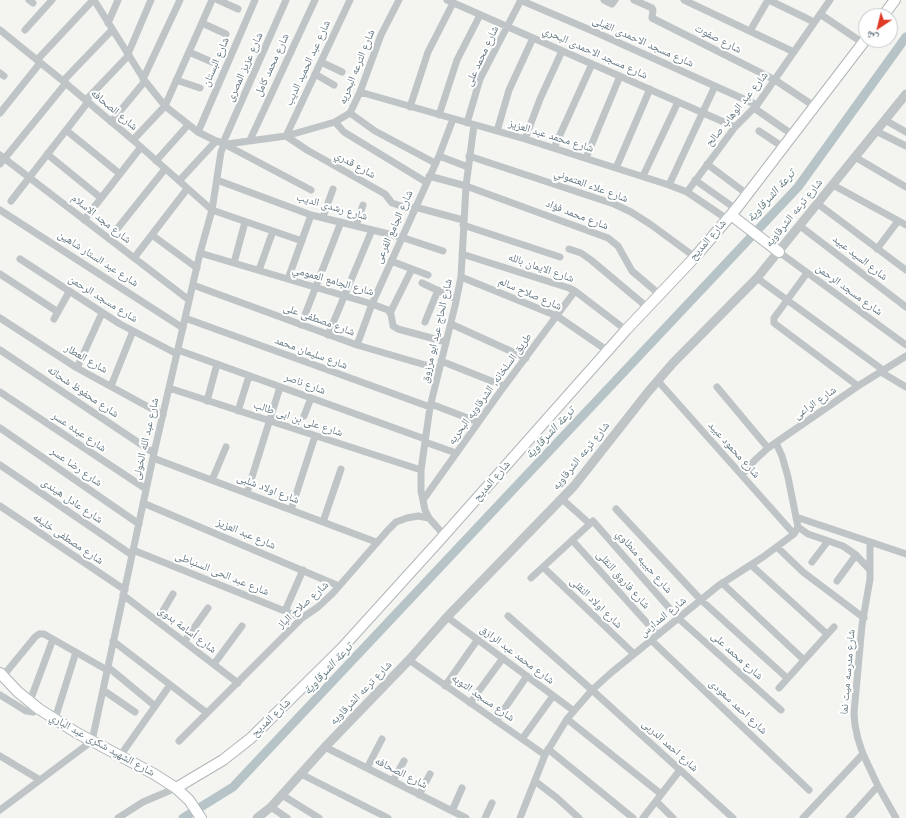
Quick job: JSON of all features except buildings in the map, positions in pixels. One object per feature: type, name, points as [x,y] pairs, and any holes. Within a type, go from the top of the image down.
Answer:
[{"type":"main road","name":"شارع المديح","points":[[176,788],[223,760],[251,738],[342,648],[626,330],[695,257],[747,194],[859,48]]},
{"type":"main road","points":[[731,214],[776,249]]},
{"type":"main road","name":"شارع الشهيد شكرى عبد الباري","points":[[2,674],[39,709],[55,720],[154,774],[176,788],[190,800],[202,818]]},
{"type":"street","points":[[25,30],[52,0]]},
{"type":"street","points":[[0,113],[39,61],[94,0],[144,80],[165,106],[198,132],[223,143],[311,190]]},
{"type":"street","points":[[2,159],[110,26],[118,0]]},
{"type":"street","points":[[11,201],[87,101],[128,54],[151,0]]},
{"type":"street","points":[[111,122],[144,80],[180,0]]},
{"type":"street","points":[[133,140],[165,106],[212,0]]},
{"type":"street","points":[[218,0],[238,9]]},
{"type":"street","name":"شارع البستان","points":[[198,132],[255,0]]},
{"type":"street","name":"شارع عزيز المصرى","points":[[223,143],[286,0]]},
{"type":"street","name":"شارع محمد كامل","points":[[250,140],[315,0]]},
{"type":"street","name":"شارع عبد الحميد الديب","points":[[286,136],[350,0]]},
{"type":"street","name":"شارع الترعه البحريه","points":[[223,143],[286,136],[335,122],[350,113],[360,92],[381,35],[399,0]]},
{"type":"street","name":"شارع محمد على","points":[[470,124],[480,79],[520,0]]},
{"type":"street","name":"شارع مسجد الاحمدى القبلى","points":[[520,0],[715,86],[756,107],[793,135]]},
{"type":"street","points":[[604,0],[612,4],[615,0]]},
{"type":"street","points":[[684,0],[794,52]]},
{"type":"street","points":[[750,31],[768,0],[784,3],[814,22]]},
{"type":"street","name":"شارع عبد الوهاب صالح","points":[[687,192],[736,127],[756,107],[830,0]]},
{"type":"street","points":[[410,107],[428,52],[450,1]]},
{"type":"street","name":"شارع مسجد الاحمدى البحري","points":[[450,1],[736,127]]},
{"type":"street","name":"شارع صفوت","points":[[638,1],[652,9],[652,18],[775,80],[814,106]]},
{"type":"street","points":[[820,14],[858,37]]},
{"type":"street","points":[[439,115],[457,60],[480,15]]},
{"type":"street","points":[[202,23],[226,34]]},
{"type":"street","name":"شارع الصحافه","points":[[1,33],[65,82],[212,210]]},
{"type":"street","points":[[497,131],[509,90],[533,38]]},
{"type":"street","points":[[525,139],[562,50]]},
{"type":"street","points":[[188,52],[212,62]]},
{"type":"street","points":[[321,62],[342,72]]},
{"type":"street","points":[[554,148],[592,64]]},
{"type":"street","points":[[315,74],[334,85]]},
{"type":"street","points":[[586,158],[620,76]]},
{"type":"street","points":[[176,80],[200,88]]},
{"type":"street","points":[[669,185],[715,86]]},
{"type":"street","points":[[616,168],[650,89]]},
{"type":"street","name":"شارع محمد عبد العزيز","points":[[360,92],[525,139],[643,176],[687,192],[731,214]]},
{"type":"street","name":"شارع ترعه الشرقاويه","points":[[257,818],[272,807],[325,747],[409,660],[447,617],[562,499],[585,473],[673,363],[757,278],[776,249],[800,226],[906,94]]},
{"type":"street","points":[[643,176],[678,102]]},
{"type":"street","points":[[350,113],[375,131],[435,163]]},
{"type":"street","name":"شارع الجامع الفرعى","points":[[357,345],[372,304],[414,208],[439,156],[453,119]]},
{"type":"street","points":[[885,120],[906,132]]},
{"type":"street","name":"شارع محمد فؤاد","points":[[335,122],[344,132],[428,179],[466,186],[608,238],[618,246],[632,271],[659,294]]},
{"type":"street","name":"شارع الحاج عيد ابو مرزوق","points":[[444,535],[429,518],[425,510],[422,500],[421,470],[431,406],[451,324],[460,277],[470,124]]},
{"type":"street","points":[[156,161],[188,125]]},
{"type":"street","points":[[66,130],[120,174]]},
{"type":"street","points":[[876,130],[906,146]]},
{"type":"street","points":[[759,131],[784,146]]},
{"type":"street","name":"شارع قدري","points":[[286,136],[307,150],[385,194],[392,202],[463,222],[560,257]]},
{"type":"street","points":[[179,181],[223,143]]},
{"type":"street","name":"شارع عبد الله الخولى","points":[[92,741],[146,489],[200,253],[212,210],[223,143]]},
{"type":"street","points":[[84,220],[141,147]]},
{"type":"street","points":[[47,154],[101,198]]},
{"type":"street","points":[[439,156],[468,167]]},
{"type":"street","name":"شارع علاء العتموني","points":[[469,156],[620,207],[650,224],[695,257]]},
{"type":"street","points":[[855,158],[906,187]]},
{"type":"street","name":"شارع مجد الاسلام","points":[[2,159],[29,177],[190,300]]},
{"type":"street","points":[[707,164],[747,194]]},
{"type":"street","points":[[109,239],[165,169]]},
{"type":"street","name":"شارع رشدى الديب","points":[[217,180],[323,218],[372,230],[443,251]]},
{"type":"street","points":[[695,180],[731,214]]},
{"type":"street","points":[[833,185],[906,225]]},
{"type":"street","points":[[134,258],[187,189]]},
{"type":"street","points":[[323,218],[333,189]]},
{"type":"street","points":[[818,204],[877,249],[905,266]]},
{"type":"street","points":[[356,226],[363,205]]},
{"type":"street","name":"شارع عبد الستار شاهين","points":[[0,210],[183,328]]},
{"type":"street","points":[[212,210],[302,241]]},
{"type":"street","points":[[288,279],[311,214]]},
{"type":"street","points":[[877,249],[898,221]]},
{"type":"street","points":[[234,263],[245,222]]},
{"type":"street","points":[[301,325],[341,222]]},
{"type":"street","name":"شارع السيد عبيد","points":[[800,226],[906,307]]},
{"type":"street","points":[[328,335],[372,230]]},
{"type":"street","points":[[259,270],[273,231]]},
{"type":"street","points":[[152,235],[197,268]]},
{"type":"street","points":[[569,249],[591,260],[647,307]]},
{"type":"street","name":"شارع مسجد الرحمن","points":[[776,249],[906,346]]},
{"type":"street","name":"شارع الجامع العمومي","points":[[200,253],[372,304],[390,312]]},
{"type":"street","name":"شارع الايمان بالله","points":[[462,254],[569,288],[626,330]]},
{"type":"street","name":"شارع مسجد الرحمن","points":[[20,259],[102,313],[133,331],[178,352]]},
{"type":"street","points":[[391,261],[428,276]]},
{"type":"street","points":[[412,269],[390,312],[393,326],[398,329],[446,342]]},
{"type":"street","points":[[807,273],[773,321],[775,325],[858,386]]},
{"type":"street","points":[[0,274],[58,312]]},
{"type":"street","name":"شارع صلاح سالم","points":[[460,277],[557,316],[608,351]]},
{"type":"street","points":[[757,278],[882,371],[906,387]]},
{"type":"street","points":[[422,283],[456,299]]},
{"type":"street","name":"شارع مصطفى على","points":[[193,285],[357,345],[439,369]]},
{"type":"street","points":[[425,322],[438,290]]},
{"type":"street","name":"طريق السلخانه, الشرقاويه البحريه","points":[[422,500],[575,291]]},
{"type":"street","points":[[54,319],[69,292]]},
{"type":"street","points":[[77,368],[102,313]]},
{"type":"street","name":"شارع العطار","points":[[0,318],[77,368],[163,414]]},
{"type":"street","name":"شارع سليمان محمد","points":[[186,318],[478,422]]},
{"type":"street","points":[[451,324],[526,358]]},
{"type":"street","points":[[111,386],[133,331]]},
{"type":"street","name":"شارع محفوظ شحاته","points":[[0,350],[154,455]]},
{"type":"street","name":"شارع ناصر","points":[[178,352],[218,364],[456,452]]},
{"type":"street","name":"شارع الراعى","points":[[742,475],[768,448],[858,386],[906,356]]},
{"type":"street","points":[[441,361],[504,386]]},
{"type":"street","points":[[207,401],[218,364]]},
{"type":"street","points":[[238,411],[249,376]]},
{"type":"street","name":"شارع محمود عبيد","points":[[658,381],[742,475],[796,530]]},
{"type":"street","points":[[247,493],[280,387]]},
{"type":"street","points":[[717,387],[768,448]]},
{"type":"street","name":"شارع على بن ابى طالب","points":[[169,388],[421,470]]},
{"type":"street","name":"شارع عبده عسر","points":[[0,392],[146,489]]},
{"type":"street","points":[[304,416],[311,398]]},
{"type":"street","name":"شارع رضا عسر","points":[[0,428],[139,524]]},
{"type":"street","points":[[291,510],[315,436]]},
{"type":"street","points":[[776,443],[788,478],[796,517],[796,530],[843,546],[856,555],[870,570]]},
{"type":"street","points":[[212,480],[226,447]]},
{"type":"street","name":"شارع اولاد شلبى","points":[[154,455],[212,480],[376,542]]},
{"type":"street","name":"شارع عادل هيندى","points":[[0,465],[133,553]]},
{"type":"street","points":[[323,522],[341,469]]},
{"type":"street","name":"شارع حبيبه منطاوي","points":[[562,499],[591,522],[678,618]]},
{"type":"street","name":"شارع عبد العزيز","points":[[143,504],[339,586]]},
{"type":"street","name":"شارع مصطفى خليفه","points":[[0,506],[124,593]]},
{"type":"street","points":[[616,509],[701,600],[787,678]]},
{"type":"street","name":"شارع صلاح الباز","points":[[179,741],[302,618],[318,607],[339,586],[376,542],[396,522],[418,516],[429,518]]},
{"type":"street","points":[[796,517],[906,554]]},
{"type":"street","points":[[531,578],[591,522]]},
{"type":"street","name":"شارع المدارس","points":[[521,815],[546,752],[567,719],[592,690],[722,583],[776,547],[796,530]]},
{"type":"street","name":"شارع فاروق النقلى","points":[[572,540],[658,635]]},
{"type":"street","points":[[812,562],[828,540]]},
{"type":"street","name":"شارع مدرسه ميت نما","points":[[870,542],[868,594],[854,712],[858,739],[863,754],[894,817]]},
{"type":"street","points":[[776,547],[803,572],[864,618]]},
{"type":"street","name":"شارع عبد الحى السنباطى","points":[[133,553],[302,618]]},
{"type":"street","points":[[836,580],[856,555]]},
{"type":"street","points":[[751,564],[827,634]]},
{"type":"street","name":"شارع اولاد النقلى","points":[[543,567],[634,654]]},
{"type":"street","points":[[285,611],[303,570]]},
{"type":"street","points":[[722,583],[804,660]]},
{"type":"street","name":"شارع أسامة بدوى","points":[[124,593],[157,621],[238,683]]},
{"type":"street","points":[[157,621],[173,594]]},
{"type":"street","points":[[184,642],[208,608]]},
{"type":"street","name":"شارع احمد الدربى","points":[[508,616],[733,818]]},
{"type":"street","name":"شارع محمد عبد الرازق","points":[[447,617],[574,711]]},
{"type":"street","name":"شارع محمد على","points":[[678,618],[781,710]]},
{"type":"street","points":[[214,664],[242,626]]},
{"type":"street","points":[[779,688],[834,627]]},
{"type":"street","points":[[2,674],[37,635],[44,634],[108,668],[155,706]]},
{"type":"street","points":[[30,701],[53,639]]},
{"type":"street","points":[[445,686],[478,639]]},
{"type":"street","name":"شارع احمد سعودى","points":[[651,640],[809,790]]},
{"type":"street","points":[[114,641],[207,713]]},
{"type":"street","points":[[55,720],[76,652]]},
{"type":"street","points":[[470,703],[503,658]]},
{"type":"street","name":"شارع مسجد التوبه","points":[[409,660],[522,739],[546,752],[633,818]]},
{"type":"street","points":[[496,721],[527,676]]},
{"type":"street","points":[[120,756],[170,685]]},
{"type":"street","points":[[103,690],[135,712]]},
{"type":"street","points":[[0,695],[26,711],[33,712],[39,709]]},
{"type":"street","points":[[522,739],[553,696]]},
{"type":"street","points":[[567,719],[661,794]]},
{"type":"street","points":[[367,768],[382,739]]},
{"type":"street","points":[[0,809],[92,741]]},
{"type":"street","name":"شارع الصحافه","points":[[325,747],[466,818]]},
{"type":"street","points":[[803,818],[863,754]]},
{"type":"street","points":[[0,756],[40,780]]},
{"type":"street","points":[[393,781],[404,761]]},
{"type":"street","points":[[643,818],[680,770]]},
{"type":"street","points":[[301,774],[388,818]]},
{"type":"street","points":[[420,795],[430,774]]},
{"type":"street","points":[[535,781],[579,818]]},
{"type":"street","points":[[849,818],[878,786]]},
{"type":"street","name":"شارع المديح","points":[[118,818],[143,802],[176,788]]},
{"type":"street","points":[[452,811],[462,788]]},
{"type":"street","points":[[282,795],[319,818]]},
{"type":"street","points":[[656,801],[673,818]]},
{"type":"street","points":[[485,818],[492,803]]},
{"type":"street","points":[[272,807],[287,818]]},
{"type":"street","points":[[521,815],[528,818]]},
{"type":"waterway","name":"ترعة الشرقاوية","points":[[183,818],[233,787],[798,187],[906,37]]}]
